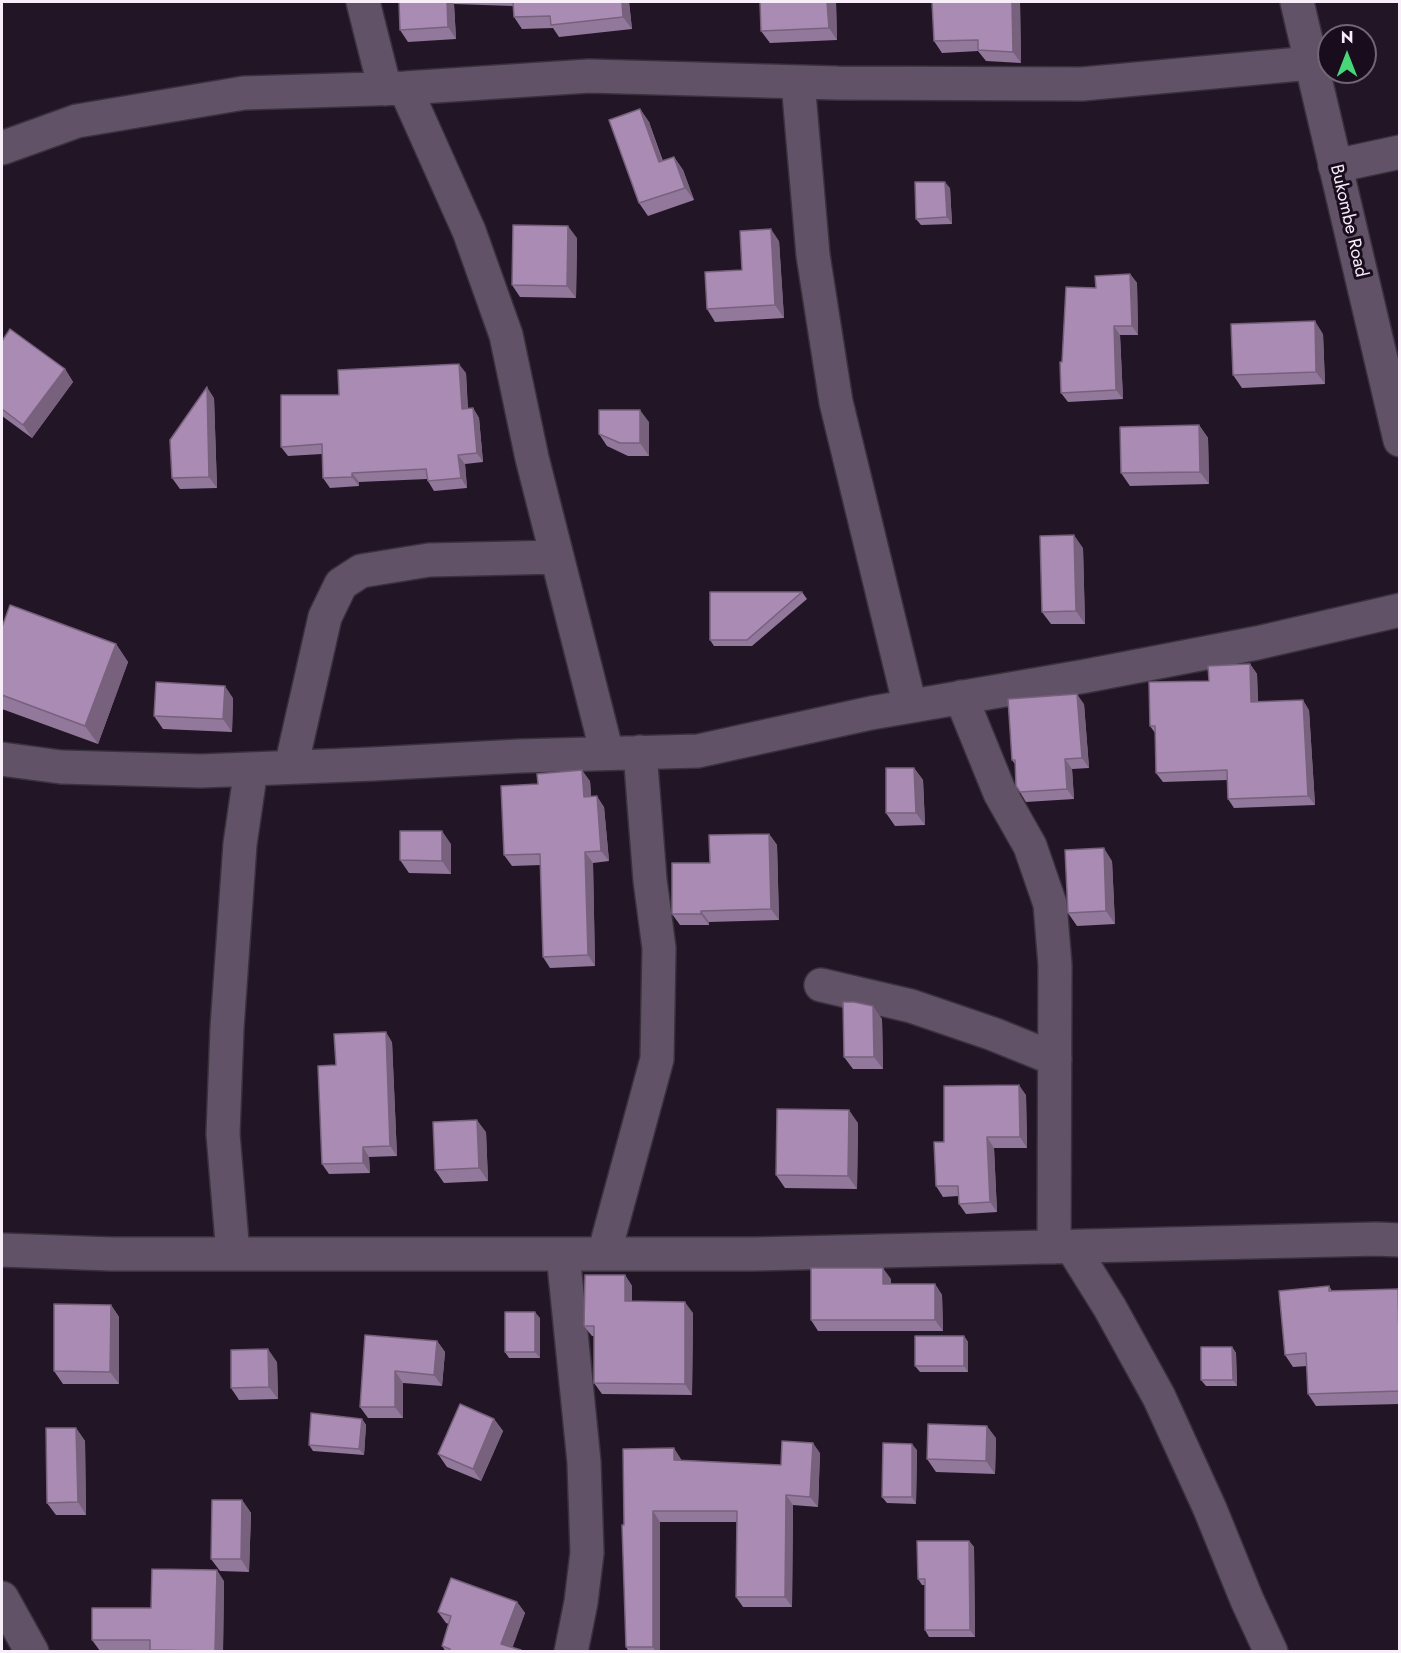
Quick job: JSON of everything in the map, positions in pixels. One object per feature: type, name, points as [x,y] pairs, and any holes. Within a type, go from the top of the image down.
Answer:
[{"type":"street","points":[[363,2],[395,88],[469,231],[506,335],[532,458],[607,753]]},
{"type":"street","name":"Bukombe Road","points":[[1297,2],[1400,440]]},
{"type":"street","points":[[2,148],[77,121],[243,93],[395,88],[589,76],[798,82],[1082,84],[1311,63]]},
{"type":"street","points":[[798,82],[813,255],[836,402],[910,706]]},
{"type":"street","points":[[1335,166],[1400,152]]},
{"type":"street","points":[[291,767],[325,617],[341,584],[361,571],[429,560],[557,557]]},
{"type":"street","points":[[2,759],[61,767],[201,771],[520,756],[698,751],[910,706],[1086,676],[1257,643],[1400,610]]},
{"type":"street","points":[[961,697],[1000,793],[1030,846],[1050,904],[1055,965],[1055,1059],[1063,1247],[1110,1308],[1159,1397],[1271,1652]]},
{"type":"street","points":[[604,1254],[657,1059],[659,948],[650,880],[640,752]]},
{"type":"street","points":[[233,1254],[223,1134],[228,1017],[240,844],[251,769]]},
{"type":"street","points":[[821,985],[911,1006],[993,1034],[1055,1059]]},
{"type":"street","points":[[2,1250],[111,1254],[755,1254],[1400,1240]]},
{"type":"street","points":[[562,1254],[584,1462],[587,1553],[572,1652]]},
{"type":"street","points":[[2,1598],[32,1652]]},
{"type":"building","points":[[399,2],[447,2],[448,27],[400,30]]},
{"type":"building","points":[[513,2],[622,2],[623,17],[551,25],[550,16],[514,17]]},
{"type":"building","points":[[760,2],[827,2],[829,28],[761,31]]},
{"type":"building","points":[[932,2],[1012,2],[1013,52],[978,50],[978,40],[934,41]]},
{"type":"building","points":[[640,109],[659,162],[674,157],[685,188],[639,203],[609,120]]},
{"type":"building","points":[[915,182],[945,182],[947,217],[916,219]]},
{"type":"building","points":[[513,225],[568,226],[567,286],[512,285]]},
{"type":"building","points":[[771,229],[775,305],[707,309],[705,272],[742,270],[740,231]]},
{"type":"building","points":[[1130,274],[1132,326],[1114,326],[1116,390],[1061,393],[1060,362],[1062,362],[1066,287],[1096,288],[1095,276]]},
{"type":"building","points":[[1315,321],[1316,372],[1233,375],[1231,324]]},
{"type":"building","points":[[10,329],[65,369],[23,425],[2,409],[2,341]]},
{"type":"building","points":[[459,364],[462,409],[473,408],[477,453],[458,455],[461,478],[428,481],[426,469],[352,473],[352,477],[323,478],[322,444],[281,447],[281,395],[339,395],[338,370]]},
{"type":"building","points":[[207,387],[209,477],[172,478],[170,440]]},
{"type":"building","points":[[599,410],[640,410],[640,443],[620,443],[599,434]]},
{"type":"building","points":[[1199,425],[1200,472],[1121,473],[1120,427]]},
{"type":"building","points":[[1074,535],[1076,611],[1042,612],[1040,536]]},
{"type":"building","points":[[710,592],[802,592],[747,640],[710,640]]},
{"type":"building","points":[[10,605],[116,644],[85,726],[2,695],[2,627]]},
{"type":"building","points":[[1250,664],[1251,702],[1303,700],[1308,796],[1228,799],[1227,770],[1156,773],[1155,726],[1150,726],[1149,682],[1209,681],[1208,666]]},
{"type":"building","points":[[156,682],[225,686],[223,719],[154,716]]},
{"type":"building","points":[[1077,694],[1082,758],[1065,759],[1067,789],[1020,792],[1016,786],[1015,760],[1012,760],[1008,699]]},
{"type":"building","points":[[886,768],[914,768],[916,813],[886,813]]},
{"type":"building","points":[[582,770],[584,797],[597,796],[601,851],[585,852],[588,955],[543,957],[540,854],[504,855],[501,786],[538,784],[537,774]]},
{"type":"building","points":[[400,831],[442,831],[442,861],[400,860]]},
{"type":"building","points":[[769,834],[771,909],[672,914],[672,863],[710,863],[709,835]]},
{"type":"building","points":[[1104,848],[1106,911],[1068,913],[1065,850]]},
{"type":"building","points":[[843,1002],[873,1006],[874,1057],[844,1057]]},
{"type":"building","points":[[386,1032],[390,1146],[363,1147],[363,1163],[322,1164],[318,1066],[336,1065],[334,1034]]},
{"type":"building","points":[[1019,1085],[1020,1137],[987,1137],[990,1202],[959,1204],[958,1186],[936,1186],[934,1142],[944,1142],[944,1086]]},
{"type":"building","points":[[777,1109],[849,1110],[848,1176],[776,1175]]},
{"type":"building","points":[[477,1120],[479,1168],[435,1170],[433,1122]]},
{"type":"building","points":[[811,1268],[883,1268],[883,1284],[935,1284],[935,1320],[811,1320]]},
{"type":"building","points":[[585,1275],[625,1275],[625,1301],[685,1302],[685,1384],[594,1383],[594,1326],[584,1326]]},
{"type":"building","points":[[1329,1286],[1329,1291],[1398,1289],[1400,1391],[1308,1394],[1306,1353],[1285,1355],[1279,1291]]},
{"type":"building","points":[[54,1304],[111,1305],[110,1372],[54,1371]]},
{"type":"building","points":[[505,1312],[535,1312],[535,1352],[505,1352]]},
{"type":"building","points":[[365,1335],[437,1341],[434,1375],[395,1371],[395,1407],[360,1407]]},
{"type":"building","points":[[915,1336],[964,1336],[964,1366],[915,1366]]},
{"type":"building","points":[[1201,1347],[1232,1347],[1233,1380],[1201,1380]]},
{"type":"building","points":[[268,1349],[269,1387],[231,1388],[231,1350]]},
{"type":"building","points":[[460,1404],[494,1419],[473,1469],[438,1454]]},
{"type":"building","points":[[311,1413],[362,1419],[359,1449],[309,1445]]},
{"type":"building","points":[[928,1424],[987,1426],[986,1461],[927,1459]]},
{"type":"building","points":[[46,1428],[76,1428],[78,1502],[47,1503]]},
{"type":"building","points":[[782,1441],[813,1443],[810,1497],[786,1495],[785,1597],[736,1597],[737,1511],[653,1511],[653,1647],[626,1647],[622,1525],[624,1525],[623,1449],[674,1448],[674,1460],[781,1465]]},
{"type":"building","points":[[883,1443],[912,1444],[912,1497],[882,1497]]},
{"type":"building","points":[[212,1500],[242,1500],[241,1559],[211,1559]]},
{"type":"building","points":[[917,1541],[969,1541],[970,1630],[925,1630],[925,1579],[918,1579]]},
{"type":"building","points":[[152,1569],[217,1570],[215,1651],[150,1650],[150,1640],[92,1640],[92,1608],[151,1608]]},
{"type":"building","points":[[451,1578],[517,1602],[501,1644],[521,1650],[520,1652],[449,1652],[450,1649],[442,1646],[451,1616],[438,1612]]}]
